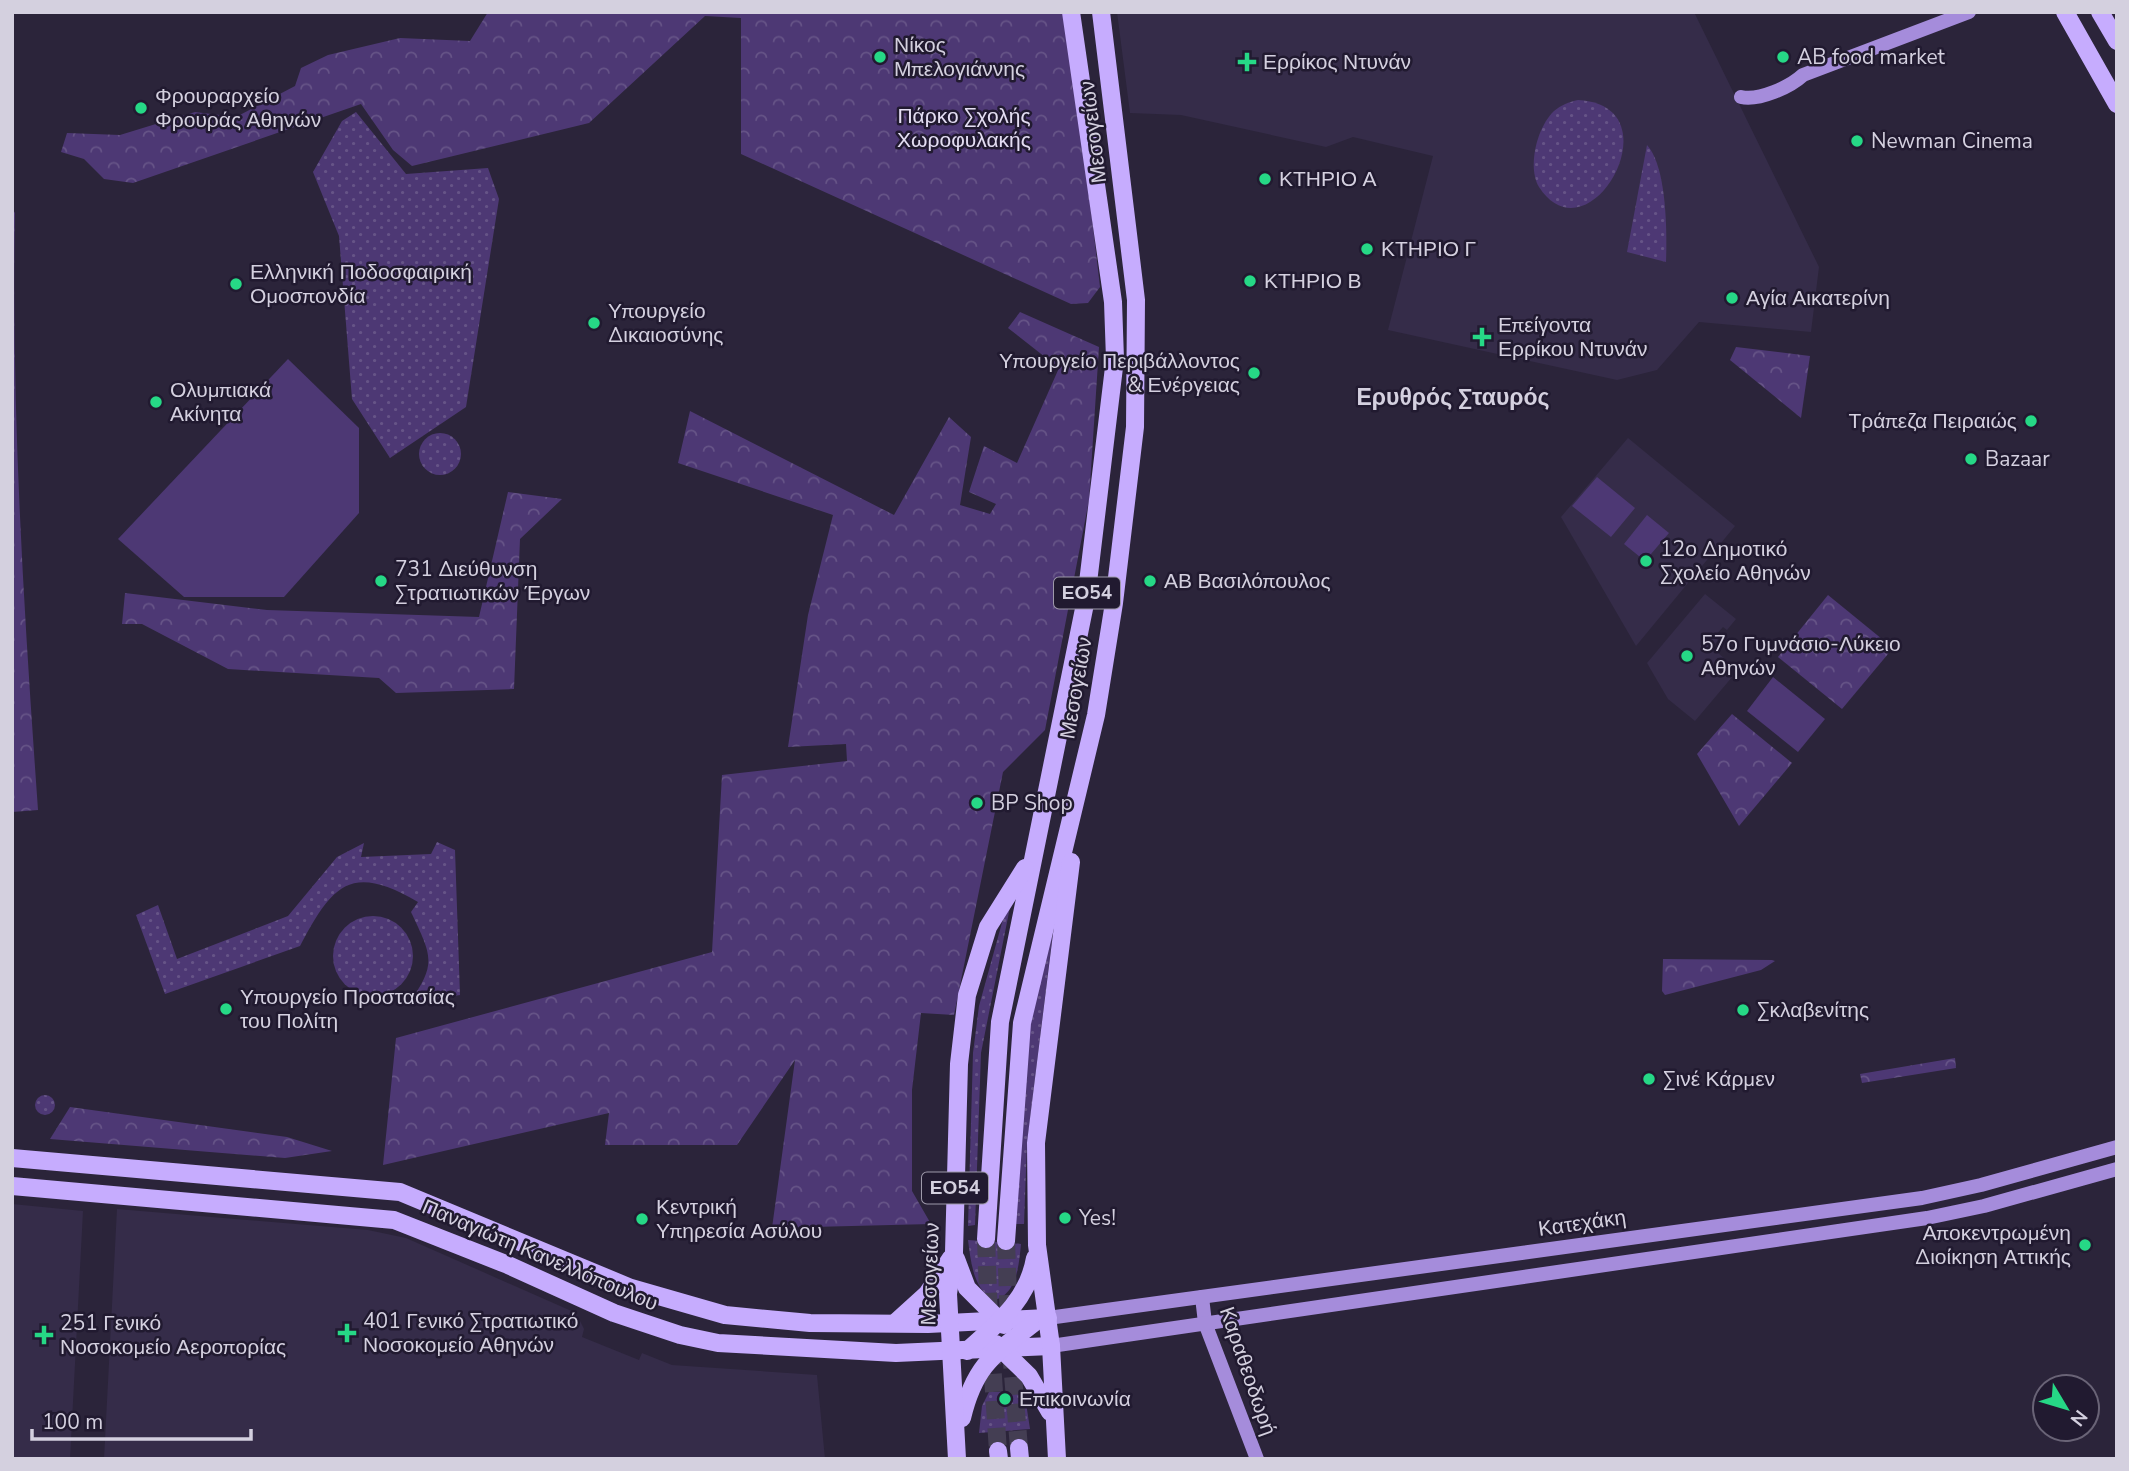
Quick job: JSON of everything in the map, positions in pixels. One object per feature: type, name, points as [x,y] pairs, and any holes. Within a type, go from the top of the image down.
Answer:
[{"type":"main road","name":"Μεσογείων","points":[[986,1239],[1000,1022],[1058,748],[1086,600],[1115,359],[1113,302],[1071,12]]},
{"type":"main road","name":"Μεσογείων","points":[[1006,1241],[1022,1023],[1096,715],[1114,603],[1135,427],[1138,347],[1136,300],[1101,12]]},
{"type":"main road","points":[[1803,75],[1952,15],[1969,12]]},
{"type":"main road","points":[[2064,12],[2117,104]]},
{"type":"main road","points":[[2100,12],[2117,41]]},
{"type":"main road","name":"ΕΟ54","points":[[1057,1459],[1051,1346],[1043,1318],[1037,1245],[1036,1143],[1066,922],[1074,814]]},
{"type":"main road","name":"Μεσογείων","points":[[956,1451],[959,1351],[949,1324],[948,1294],[954,1252],[956,1124],[967,995],[988,927],[1033,856]]},
{"type":"main road","name":"Κατεχάκη","points":[[1043,1318],[1922,1198],[1981,1185],[2117,1147]]},
{"type":"main road","name":"Παναγιώτη Κανελλόπουλου","points":[[12,1158],[400,1192],[631,1289],[690,1308],[762,1320],[949,1324],[1043,1318]]},
{"type":"main road","name":"Κατεχάκη","points":[[1051,1346],[1927,1218],[1984,1206],[2117,1169]]},
{"type":"main road","name":"Παναγιώτη Κανελλόπουλου","points":[[12,1186],[394,1220],[508,1265],[614,1313],[680,1335],[747,1347],[959,1351],[1001,1349],[1023,1341],[1051,1346]]},
{"type":"main road","points":[[959,1351],[985,1335],[1000,1321],[1027,1287],[1037,1245]]},
{"type":"main road","points":[[954,1252],[967,1288],[1023,1341],[1043,1318]]},
{"type":"main road","points":[[895,1323],[927,1294],[954,1252]]},
{"type":"main road","name":"Καραθεοδωρή","points":[[1202,1297],[1205,1323],[1257,1459]]},
{"type":"main road","points":[[970,1323],[1030,1376],[1053,1418]]},
{"type":"main road","points":[[956,1451],[972,1381],[1001,1349]]},
{"type":"shaded area","points":[[1117,12],[1694,12],[1819,267],[1811,332],[1699,322],[1657,370],[1617,380],[1388,330],[1433,156],[1353,137],[1326,147],[1181,115],[1130,113]]},
{"type":"shaded area","name":"12ο Δημοτικό Σχολείο Αθηνών","points":[[1628,438],[1735,526],[1636,646],[1561,517]]},
{"type":"shaded area","name":"57ο Γυμνάσιο-Λύκειο Αθηνών","points":[[1705,594],[1736,619],[1727,630],[1723,627],[1714,637],[1718,640],[1712,648],[1738,670],[1695,721],[1668,699],[1647,663]]},
{"type":"shaded area","name":"251 Γενικό Νοσοκομείο Αεροπορίας","points":[[12,1204],[83,1211],[70,1459],[12,1459]]},
{"type":"shaded area","name":"401 Γενικό Στρατιωτικό Νοσοκομείο Αθηνών","points":[[117,1209],[368,1230],[406,1238],[576,1313],[584,1329],[582,1337],[639,1360],[642,1353],[672,1365],[817,1375],[825,1459],[104,1459]]},
{"type":"green space","name":"Πάρκο Σχολής Χωροφυλακής","points":[[488,12],[1068,12],[1100,287],[1088,303],[1071,304],[741,154],[741,18],[705,16],[589,123],[412,166],[393,150],[361,104],[133,183],[104,179],[84,159],[61,152],[67,133],[120,135],[195,112],[236,117],[295,86],[301,68],[328,55],[400,38],[470,41]]},
{"type":"green space","points":[[1578,100],[1607,108],[1621,127],[1623,150],[1615,174],[1600,195],[1580,207],[1559,206],[1539,187],[1534,158],[1539,137],[1548,118],[1565,104]]},
{"type":"green space","points":[[356,112],[406,174],[488,168],[499,199],[466,407],[390,458],[352,399],[339,236],[313,172],[342,121]]},
{"type":"green space","points":[[1647,145],[1659,168],[1662,184],[1666,218],[1666,262],[1627,252]]},
{"type":"green space","points":[[12,208],[15,213],[15,362],[20,512],[38,810],[12,812]]},
{"type":"green space","points":[[1020,312],[1099,347],[1089,500],[1045,730],[1003,772],[954,1015],[921,1013],[912,1090],[912,1191],[931,1224],[772,1228],[795,1060],[737,1145],[605,1145],[609,1113],[383,1165],[396,1038],[712,952],[722,775],[847,761],[846,744],[788,747],[808,615],[833,515],[678,463],[690,411],[894,515],[949,417],[971,437],[960,505],[990,514],[996,504],[969,492],[984,446],[1017,463],[1059,368],[1008,328]]},
{"type":"green space","points":[[1736,347],[1810,356],[1801,418],[1730,360]]},
{"type":"green space","points":[[288,359],[359,428],[359,513],[284,597],[184,597],[118,539]]},
{"type":"green space","points":[[440,433],[455,439],[461,454],[455,469],[440,475],[425,469],[419,454],[425,439]]},
{"type":"green space","points":[[1597,477],[1635,508],[1611,537],[1572,506]]},
{"type":"green space","points":[[508,492],[562,499],[520,539],[514,689],[396,693],[379,678],[228,669],[142,624],[122,624],[125,593],[267,610],[479,617]]},
{"type":"green space","points":[[1647,515],[1669,533],[1645,561],[1624,544]]},
{"type":"green space","points":[[1828,595],[1893,648],[1842,709],[1778,657]]},
{"type":"green space","points":[[1773,677],[1825,719],[1798,752],[1747,711]]},
{"type":"green space","points":[[1732,714],[1792,763],[1739,826],[1697,754]]},
{"type":"green space","points":[[437,842],[455,850],[460,995],[409,1003],[428,968],[427,949],[411,912],[418,902],[395,890],[359,883],[346,886],[333,895],[311,925],[300,946],[165,994],[136,915],[158,905],[177,959],[288,916],[337,857],[364,843],[361,857],[431,854]]},
{"type":"green space","points":[[1008,901],[1011,902],[981,1053],[975,1225],[968,1226],[973,1053],[979,1006]]},
{"type":"green space","points":[[373,916],[388,919],[401,928],[410,941],[413,956],[410,971],[401,984],[388,993],[373,996],[358,993],[345,984],[336,971],[333,956],[336,941],[345,928],[358,919]]},
{"type":"green space","points":[[1054,923],[1027,1144],[1024,1224],[1014,1224],[1026,1024]]},
{"type":"green space","points":[[1663,959],[1775,961],[1761,970],[1665,995],[1662,991]]},
{"type":"green space","points":[[1955,1058],[1956,1068],[1862,1083],[1860,1074]]},
{"type":"green space","points":[[45,1095],[52,1098],[55,1105],[52,1112],[45,1115],[38,1112],[35,1105],[38,1098]]},
{"type":"green space","points":[[70,1107],[287,1137],[332,1151],[285,1158],[50,1139]]},
{"type":"green space","points":[[968,1240],[1021,1244],[1015,1278],[1008,1292],[1002,1297],[994,1300],[977,1282]]},
{"type":"green space","points":[[1019,1391],[1026,1403],[1030,1429],[979,1433],[982,1406],[989,1392]]},
{"type":"tunnel","points":[[986,1239],[989,1319]]},
{"type":"tunnel","points":[[1006,1241],[1009,1323]]},
{"type":"tunnel","points":[[991,1347],[998,1451]]},
{"type":"tunnel","points":[[1011,1350],[1019,1448]]},
{"type":"place","name":"Νίκος Μπελογιάννης","points":[[880,57]]},
{"type":"place","name":"AB food market","points":[[1783,57]]},
{"type":"place","name":"Ερρίκος Ντυνάν","points":[[1247,62]]},
{"type":"place","name":"Φρουραρχείο Φρουράς Αθηνών","points":[[141,108]]},
{"type":"place","name":"Newman Cinema","points":[[1857,141]]},
{"type":"place","name":"ΚΤΗΡΙΟ Α","points":[[1265,179]]},
{"type":"place","name":"ΚΤΗΡΙΟ Γ","points":[[1367,249]]},
{"type":"place","name":"ΚΤΗΡΙΟ Β","points":[[1250,281]]},
{"type":"place","name":"Ελληνική Ποδοσφαιρική Ομοσπονδία","points":[[236,284]]},
{"type":"place","name":"Αγία Αικατερίνη","points":[[1732,298]]},
{"type":"place","name":"Υπουργείο Δικαιοσύνης","points":[[594,323]]},
{"type":"place","name":"Επείγοντα Ερρίκου Ντυνάν","points":[[1482,337]]},
{"type":"place","name":"Υπουργείο Περιβάλλοντος & Ενέργειας","points":[[1254,373]]},
{"type":"place","name":"Ολυμπιακά Ακίνητα","points":[[156,402]]},
{"type":"place","name":"Τράπεζα Πειραιώς","points":[[2031,421]]},
{"type":"place","name":"Bazaar","points":[[1971,459]]},
{"type":"place","name":"12ο Δημοτικό Σχολείο Αθηνών","points":[[1646,561]]},
{"type":"place","name":"731 Διεύθυνση Στρατιωτικών Έργων","points":[[381,581]]},
{"type":"place","name":"ΑΒ Βασιλόπουλος","points":[[1150,581]]},
{"type":"place","name":"57ο Γυμνάσιο-Λύκειο Αθηνών","points":[[1687,656]]},
{"type":"place","name":"BP Shop","points":[[977,803]]},
{"type":"place","name":"Υπουργείο Προστασίας του Πολίτη","points":[[226,1009]]},
{"type":"place","name":"Σκλαβενίτης","points":[[1743,1010]]},
{"type":"place","name":"Σινέ Κάρμεν","points":[[1649,1079]]},
{"type":"place","name":"Yes!","points":[[1065,1218]]},
{"type":"place","name":"Κεντρική Υπηρεσία Ασύλου","points":[[642,1219]]},
{"type":"place","name":"Αποκεντρωμένη Διοίκηση Αττικής","points":[[2085,1245]]},
{"type":"place","name":"401 Γενικό Στρατιωτικό Νοσοκομείο Αθηνών","points":[[347,1333]]},
{"type":"place","name":"251 Γενικό Νοσοκομείο Αεροπορίας","points":[[44,1335]]},
{"type":"place","name":"Επικοινωνία","points":[[1005,1399]]},
{"type":"district","name":"Ερυθρός Σταυρός","points":[[1453,397]]}]
